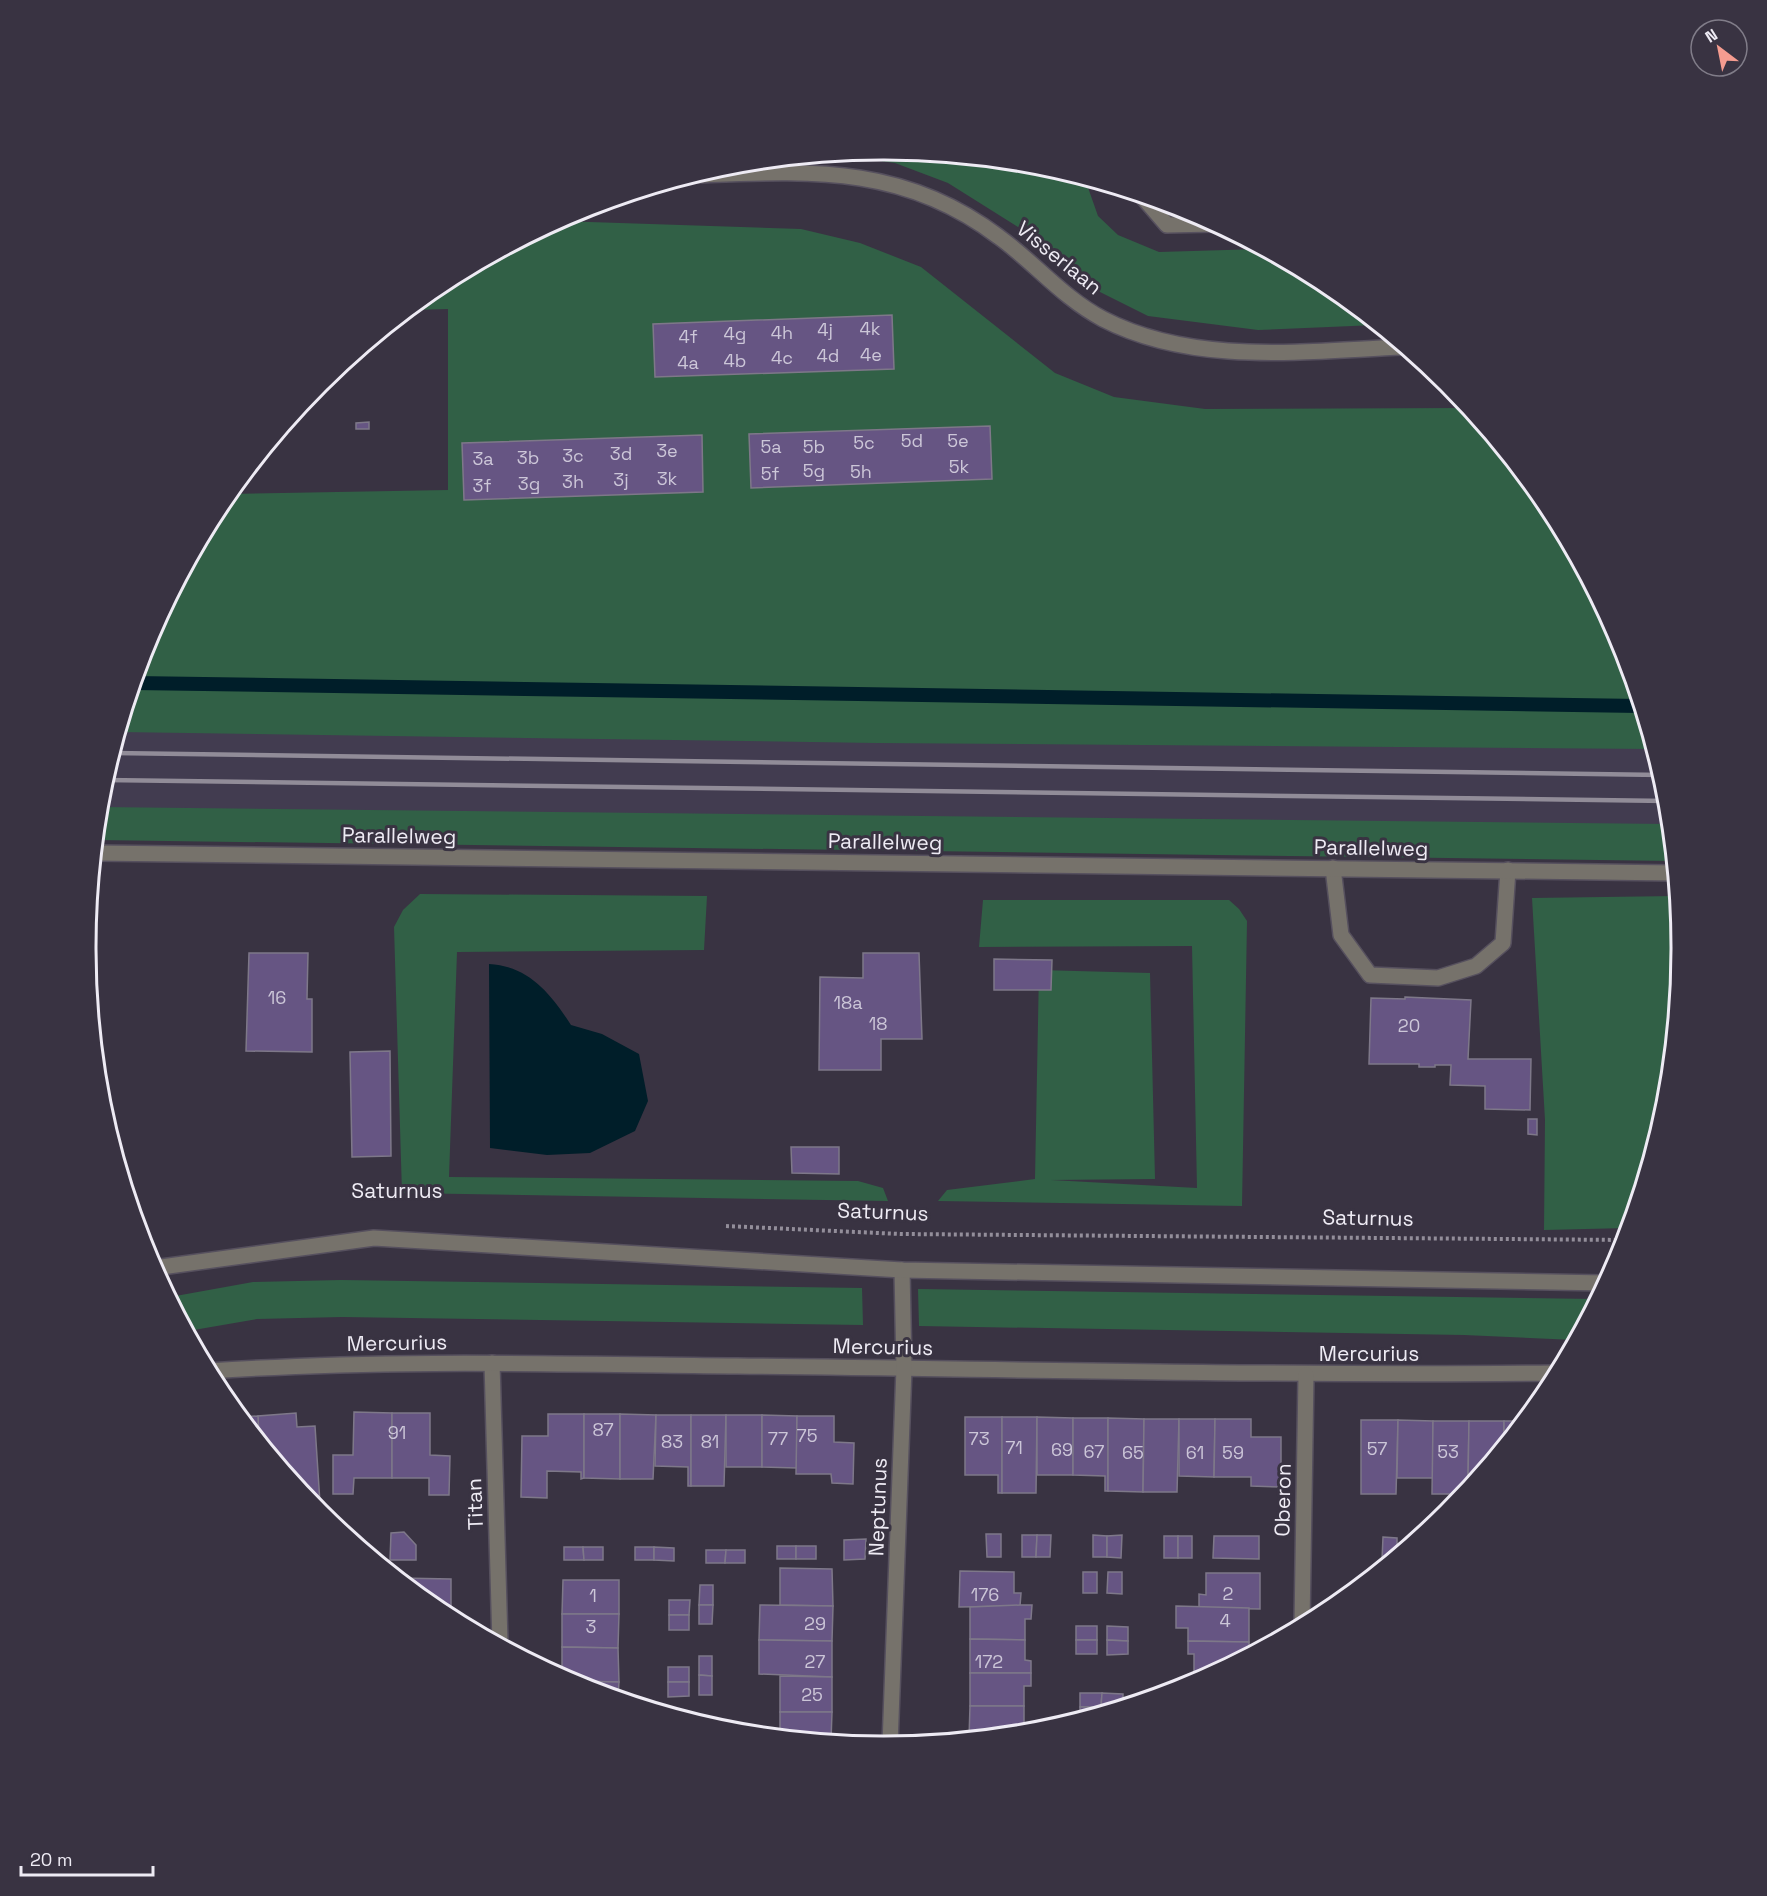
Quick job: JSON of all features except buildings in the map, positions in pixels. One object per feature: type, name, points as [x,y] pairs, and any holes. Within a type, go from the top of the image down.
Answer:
[{"type":"street","name":"Visserlaan","points":[[742,174],[822,172],[873,178],[925,196],[960,211],[1000,237],[1067,296],[1103,319],[1169,342],[1205,349],[1272,352],[1393,347]]},
{"type":"street","points":[[1152,208],[1167,225],[1194,224]]},
{"type":"street","name":"Parallelweg","points":[[102,853],[1667,873]]},
{"type":"street","points":[[1333,868],[1341,935],[1370,975],[1437,978],[1476,966],[1503,943],[1508,870]]},
{"type":"street","points":[[164,1267],[374,1238],[902,1270],[1596,1283]]},
{"type":"street","name":"Neptunus","points":[[891,1736],[904,1368],[902,1270]]},
{"type":"street","name":"Mercurius","points":[[219,1370],[298,1365],[492,1363],[1097,1369],[1306,1375],[1546,1373]]},
{"type":"street","name":"Titan","points":[[492,1363],[500,1635]]},
{"type":"street","name":"Oberon","points":[[1302,1615],[1306,1375]]},
{"type":"path","name":"Saturnus","points":[[723,1225],[900,1234],[1614,1240]]},
{"type":"shaded area","points":[[138,695],[1636,718],[1656,794],[1664,847],[106,826],[123,744]]},
{"type":"green space","points":[[876,160],[935,162],[986,167],[1088,187],[1098,216],[1118,235],[1159,252],[1246,249],[1321,293],[1366,325],[1258,330],[1148,316],[1090,287],[1018,227],[948,183],[895,163]]},
{"type":"green space","points":[[578,222],[801,229],[860,243],[921,267],[1055,373],[1114,397],[1205,409],[1456,408],[1508,469],[1538,510],[1565,554],[1590,600],[1611,647],[1629,695],[1645,749],[876,743],[127,732],[156,647],[177,600],[202,554],[241,494],[448,490],[448,309],[423,310],[490,266]]},
{"type":"green space","points":[[109,807],[1661,824],[1666,861],[104,840]]},
{"type":"green space","points":[[420,894],[707,896],[704,950],[457,952],[449,1177],[858,1181],[883,1188],[888,1201],[402,1193],[394,927],[403,910]]},
{"type":"green space","points":[[1669,896],[1671,948],[1664,1051],[1656,1102],[1644,1152],[1619,1228],[1544,1230],[1545,1120],[1532,898]]},
{"type":"green space","points":[[983,900],[1229,900],[1239,909],[1247,921],[1242,1206],[938,1201],[947,1190],[1035,1179],[1039,970],[1150,973],[1155,1179],[1051,1180],[1197,1188],[1192,946],[979,947]]},
{"type":"green space","points":[[341,1280],[862,1288],[863,1325],[342,1317],[257,1319],[195,1330],[177,1296],[253,1282]]},
{"type":"green space","points":[[918,1289],[1588,1299],[1566,1340],[1464,1335],[919,1326]]},
{"type":"water","points":[[489,964],[516,970],[538,984],[571,1025],[602,1034],[639,1054],[648,1101],[635,1131],[590,1153],[547,1155],[490,1148]]},
{"type":"waterway","points":[[142,683],[1632,706]]},
{"type":"railway","points":[[121,753],[1651,775]]},
{"type":"railway","points":[[114,780],[1657,801]]}]
